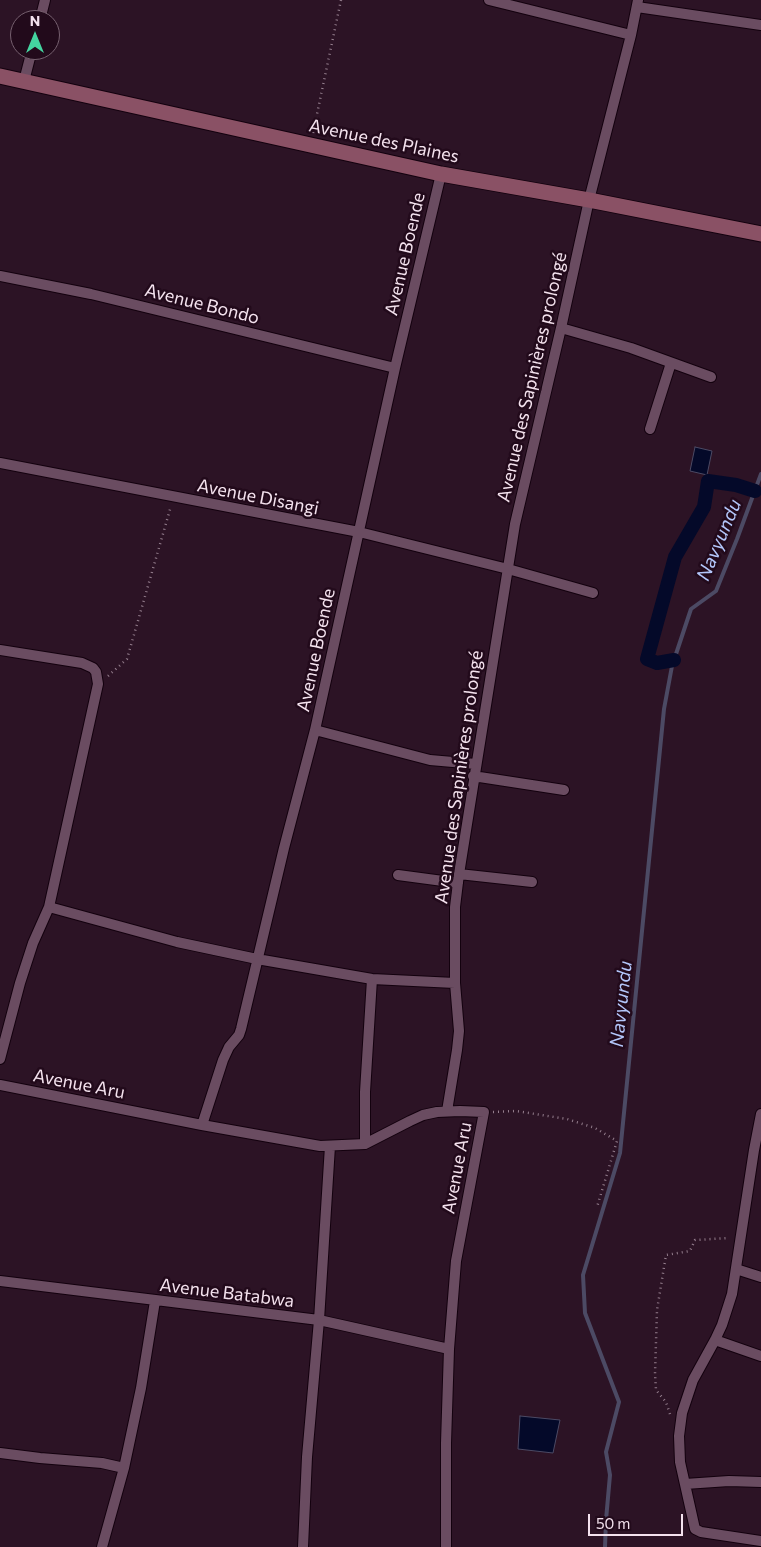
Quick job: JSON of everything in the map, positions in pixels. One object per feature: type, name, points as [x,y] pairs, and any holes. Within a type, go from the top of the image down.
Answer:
[{"type":"street","points":[[489,0],[632,35]]},
{"type":"street","points":[[638,3],[761,25]]},
{"type":"street","name":"Avenue des Sapinières prolongé","points":[[447,1111],[459,1031],[455,983],[455,907],[458,879],[515,524],[589,200],[632,35],[638,3]]},
{"type":"street","points":[[24,81],[29,60]]},
{"type":"street","name":"Avenue des Plaines","points":[[0,76],[441,174],[589,200],[761,234]]},
{"type":"street","name":"Avenue Boende","points":[[202,1125],[223,1060],[241,1029],[257,959],[316,730],[358,532],[441,174]]},
{"type":"street","name":"Avenue Bondo","points":[[0,276],[91,294],[395,368]]},
{"type":"street","points":[[561,328],[631,348],[711,377]]},
{"type":"street","points":[[650,429],[671,363]]},
{"type":"street","name":"Avenue Disangi","points":[[0,463],[358,532],[508,569],[593,593]]},
{"type":"street","points":[[0,650],[82,663],[93,668],[96,672],[98,684],[49,907],[33,943],[20,983],[0,1059]]},
{"type":"street","points":[[316,730],[430,760],[476,764]]},
{"type":"street","points":[[474,776],[564,790]]},
{"type":"street","points":[[398,875],[532,882]]},
{"type":"street","points":[[49,907],[168,940],[257,959],[372,978],[455,983]]},
{"type":"street","points":[[365,1144],[365,1092],[372,978]]},
{"type":"street","name":"Avenue Aru","points":[[0,1085],[202,1125],[306,1144],[330,1146],[365,1144],[423,1115],[447,1111],[484,1112],[456,1261],[449,1349],[446,1443],[446,1547]]},
{"type":"street","points":[[761,1114],[757,1150],[730,1302],[715,1340],[693,1380],[682,1413],[679,1450],[694,1526],[698,1531],[761,1541]]},
{"type":"street","points":[[302,1547],[330,1146]]},
{"type":"street","points":[[736,1269],[761,1277]]},
{"type":"street","name":"Avenue Batabwa","points":[[0,1281],[319,1320],[449,1349]]},
{"type":"street","points":[[102,1547],[124,1468],[141,1388],[155,1301]]},
{"type":"street","points":[[715,1340],[761,1356]]},
{"type":"street","points":[[0,1453],[102,1463],[124,1468]]},
{"type":"street","points":[[685,1484],[729,1481],[761,1482]]},
{"type":"path","points":[[310,144],[342,0]]},
{"type":"path","points":[[98,684],[127,659],[173,497]]},
{"type":"path","points":[[484,1112],[516,1110],[567,1119],[595,1128],[617,1141],[597,1207]]},
{"type":"path","points":[[681,1425],[672,1420],[666,1402],[656,1390],[657,1310],[666,1255],[690,1251],[695,1240],[740,1238]]},
{"type":"water","points":[[695,447],[712,451],[707,475],[690,471]]},
{"type":"water","points":[[520,1416],[560,1420],[553,1453],[518,1449]]},
{"type":"waterway","name":"Navyundu","points":[[605,1547],[610,1475],[606,1452],[619,1402],[585,1313],[583,1275],[620,1153],[664,709],[672,666],[691,609],[716,591],[761,474]]},
{"type":"waterway","points":[[674,660],[657,663],[647,659],[675,557],[704,507],[708,481],[736,485],[755,491]]}]
